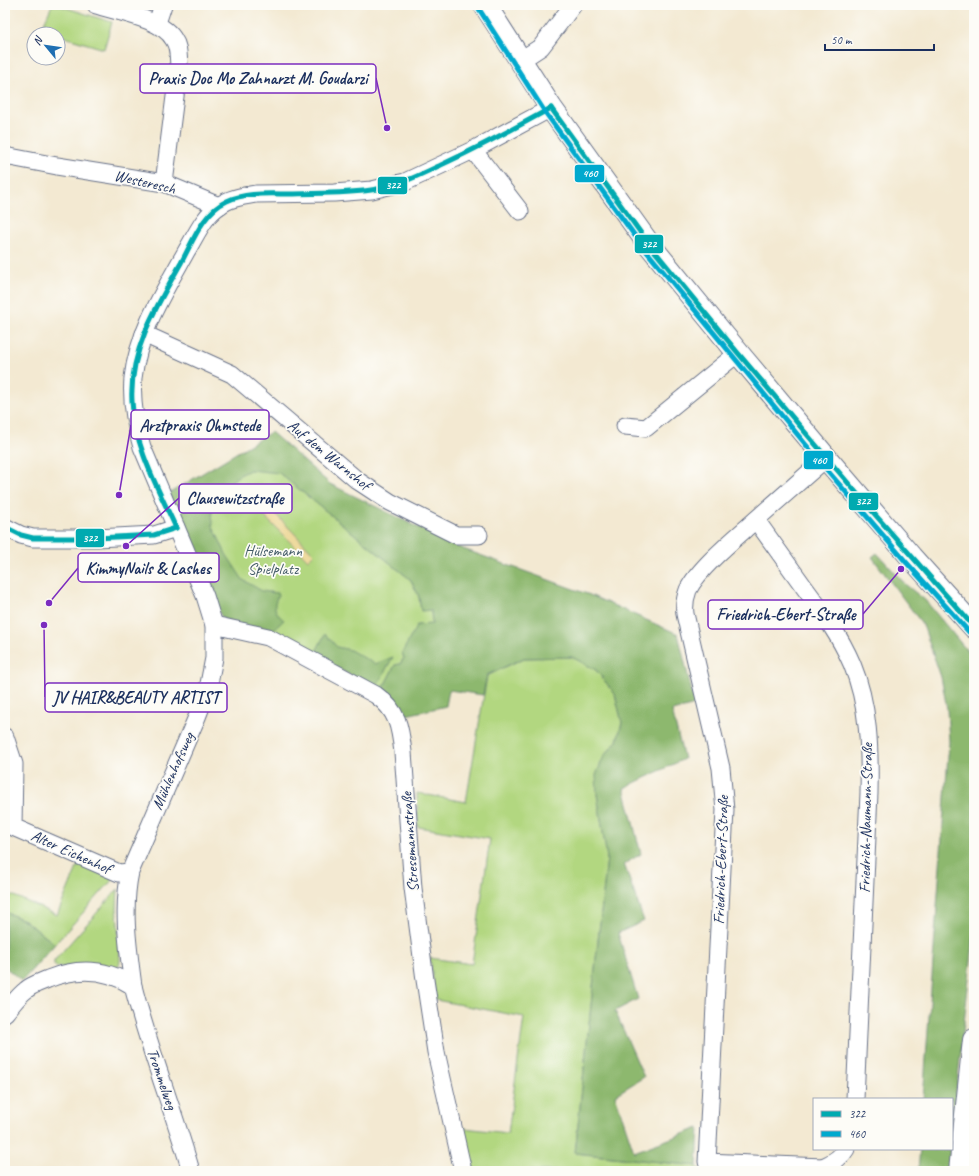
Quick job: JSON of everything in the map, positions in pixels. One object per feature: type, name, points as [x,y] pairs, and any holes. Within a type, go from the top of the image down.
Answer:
[{"type":"main road","points":[[485,5],[551,108],[648,243],[826,458],[974,627]]},
{"type":"main road","points":[[960,1171],[974,1040]]},
{"type":"street","points":[[96,5],[157,23],[168,30],[175,40],[178,58],[164,183]]},
{"type":"street","points":[[157,23],[162,5]]},
{"type":"street","points":[[521,60],[542,47],[573,5]]},
{"type":"street","points":[[219,206],[231,200],[256,194],[334,193],[372,190],[405,182],[473,150],[551,108]]},
{"type":"street","points":[[473,150],[520,211]]},
{"type":"street","name":"Westeresch","points":[[5,156],[164,183],[219,206]]},
{"type":"street","name":"Mühlenhofsweg","points":[[133,986],[126,914],[126,888],[130,872],[208,688],[214,658],[214,625],[205,596],[142,447],[136,426],[132,402],[133,379],[137,357],[144,334],[169,282],[202,225],[209,215],[219,206]]},
{"type":"street","name":"Auf dem Warnshof","points":[[144,334],[232,374],[358,481],[390,502],[456,535],[479,535]]},
{"type":"street","points":[[625,426],[646,428],[738,353]]},
{"type":"street","name":"Friedrich-Ebert-Straße","points":[[824,1169],[707,1162],[725,810],[721,768],[684,614],[684,603],[688,590],[695,579],[727,545],[826,458]]},
{"type":"street","name":"Friedrich-Naumann-Straße","points":[[756,520],[830,621],[852,665],[860,687],[865,713],[868,739],[869,786],[855,1098]]},
{"type":"street","points":[[6,530],[33,538],[97,538],[154,535],[176,528]]},
{"type":"street","name":"Stresemannstraße","points":[[214,625],[268,637],[376,695],[391,708],[396,718],[400,730],[403,752],[413,888],[425,980],[436,1052],[463,1171]]},
{"type":"street","name":"Alter Eichenhof","points":[[5,736],[9,764],[9,827],[118,873],[130,872]]},
{"type":"street","points":[[5,1013],[26,989],[47,979],[66,973],[92,970],[104,972],[133,986]]},
{"type":"street","name":"Trommelweg","points":[[133,986],[140,1012],[192,1171]]},
{"type":"street","points":[[824,1169],[834,1162],[846,1150]]},
{"type":"green space","points":[[52,5],[57,5],[112,22],[104,49],[66,38],[66,26],[43,26]]},
{"type":"green space","points":[[271,432],[330,484],[458,547],[590,595],[678,634],[695,705],[672,711],[684,759],[624,788],[641,854],[624,864],[644,921],[618,933],[638,999],[615,1011],[644,1077],[615,1095],[634,1152],[699,1128],[697,1166],[575,1153],[607,858],[597,794],[596,775],[604,756],[617,741],[622,723],[615,694],[596,670],[572,657],[524,658],[487,675],[483,695],[449,690],[446,706],[402,716],[381,692],[395,665],[400,664],[404,658],[402,653],[417,625],[432,624],[431,610],[421,611],[419,597],[411,580],[279,473],[250,470],[238,476],[226,486],[218,498],[212,512],[213,526],[226,554],[243,580],[262,591],[277,593],[278,596],[275,603],[275,609],[278,615],[284,620],[270,633],[223,619],[217,609],[168,494]]},
{"type":"green space","name":"Hülsemann Spielplatz","points":[[247,447],[411,580],[419,597],[421,610],[431,610],[432,625],[402,653],[404,658],[400,664],[395,665],[381,692],[270,633],[168,494]]},
{"type":"green space","points":[[877,553],[906,585],[925,600],[974,659],[974,934],[953,1121],[953,1098],[923,1098],[949,742],[947,709],[941,677],[923,625],[872,557]]},
{"type":"green space","points":[[325,634],[337,647],[350,650],[375,664],[393,657],[375,689],[314,655]]},
{"type":"green space","points":[[572,657],[596,670],[615,694],[622,722],[617,741],[604,756],[597,794],[607,858],[575,1153],[697,1166],[701,1171],[472,1171],[464,1128],[508,1133],[524,1017],[436,1000],[430,958],[472,964],[490,839],[418,827],[417,793],[466,802],[487,676],[524,658]]},
{"type":"green space","points":[[79,863],[114,878],[55,944],[24,920],[5,912],[5,892],[57,915]]},
{"type":"green space","points":[[118,889],[117,909],[120,959],[119,965],[114,968],[56,967],[54,961]]},
{"type":"green space","points":[[5,912],[24,920],[55,944],[22,981],[5,967]]},
{"type":"green space","points":[[920,1150],[950,1150],[947,1171],[918,1171]]},
{"type":"sand","points":[[247,484],[314,554],[308,560],[240,492]]},
{"type":"transit line","name":"460","points":[[479,9],[545,112],[643,247],[821,463],[906,562],[969,632]]},
{"type":"transit line","name":"322","points":[[551,108],[648,243],[738,353],[871,510],[974,627]]},
{"type":"transit line","name":"322","points":[[176,528],[148,466],[137,434],[132,401],[132,382],[135,364],[146,329],[194,237],[211,212],[227,201],[242,196],[351,192],[380,189],[398,184],[469,152],[551,108]]},
{"type":"transit line","name":"322","points":[[5,527],[21,535],[33,538],[97,538],[154,535],[176,528]]},
{"type":"place","name":"Praxis Doc Mo Zahnarzt M. Goudarzi","points":[[387,128]]},
{"type":"place","name":"Arztpraxis Ohmstede","points":[[119,495]]},
{"type":"place","name":"Clausewitzstraße","points":[[126,546]]},
{"type":"place","name":"Friedrich-Ebert-Straße","points":[[901,569]]},
{"type":"place","name":"KimmyNails & Lashes","points":[[49,603]]},
{"type":"place","name":"JV HAIR&BEAUTY ARTIST","points":[[44,625]]}]
